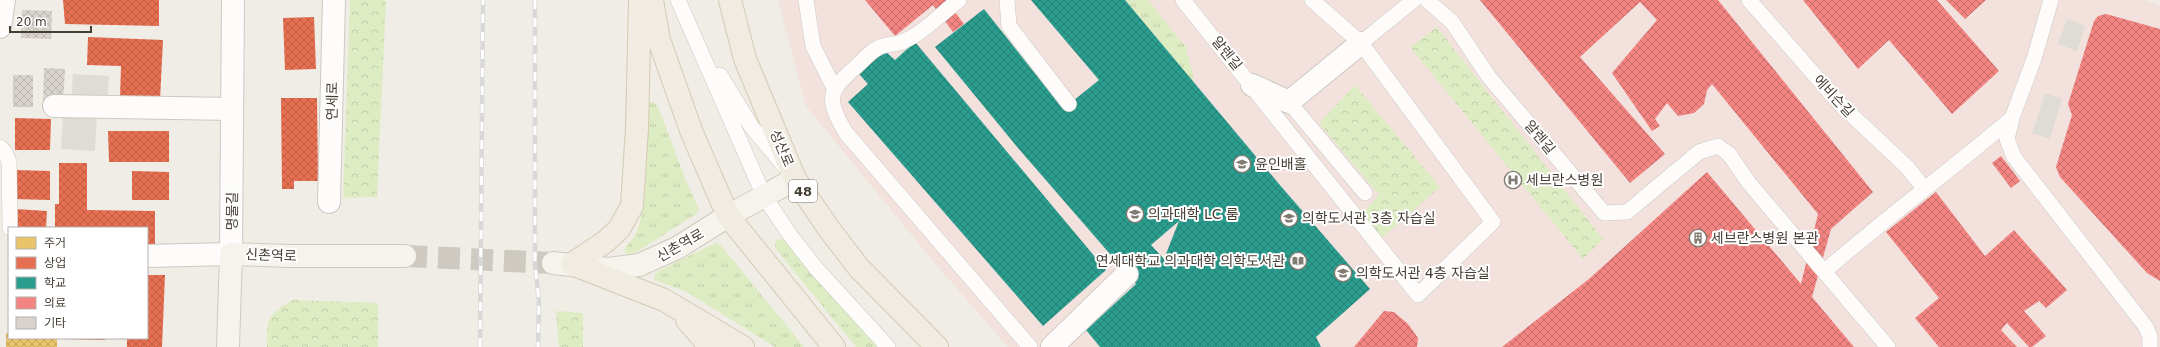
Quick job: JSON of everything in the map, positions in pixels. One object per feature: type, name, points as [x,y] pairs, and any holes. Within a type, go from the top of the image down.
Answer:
[{"type":"main road","points":[[562,263],[605,242],[619,229],[632,206],[637,128],[640,0]]},
{"type":"main road","points":[[652,0],[660,40],[692,133],[728,216],[834,347]]},
{"type":"main road","name":"성산로","points":[[730,0],[745,59],[795,179],[829,229],[859,268],[937,347]]},
{"type":"main road","name":"신촌역로","points":[[562,263],[609,268],[639,265],[677,248],[728,216],[795,179]]},
{"type":"main road","name":"신촌역로","points":[[228,347],[230,254],[290,256],[405,256]]},
{"type":"main road","points":[[562,263],[651,294],[678,307],[743,347]]},
{"type":"main road","points":[[678,307],[710,347]]},
{"type":"street","points":[[0,27],[4,0]]},
{"type":"street","name":"명물길","points":[[230,254],[233,0]]},
{"type":"street","name":"연세로","points":[[330,202],[334,0]]},
{"type":"street","points":[[1252,85],[1289,102],[1361,43]]},
{"type":"street","points":[[54,106],[232,109]]},
{"type":"street","points":[[148,256],[230,254]]},
{"type":"street","points":[[1052,347],[1128,274]]},
{"type":"lane","points":[[678,0],[764,196],[790,235],[815,267],[888,347]]},
{"type":"lane","points":[[690,0],[692,9],[717,71],[751,126],[795,179]]},
{"type":"lane","points":[[806,0],[813,46],[834,88],[832,107],[846,133],[1030,347]]},
{"type":"lane","points":[[834,88],[848,73],[878,47],[901,42],[924,28],[959,0]]},
{"type":"lane","points":[[1007,0],[1009,26],[1069,104]]},
{"type":"lane","name":"알렌길","points":[[1183,0],[1418,295],[1493,222],[1361,43]]},
{"type":"lane","points":[[1312,0],[1361,43],[1414,0]]},
{"type":"lane","name":"알렌길","points":[[1427,0],[1452,22],[1488,77],[1604,213],[1628,212],[1699,152],[1718,146],[1729,154],[1749,183],[1825,271]]},
{"type":"lane","name":"에비슨길","points":[[1749,0],[1840,104],[1907,167],[1924,188]]},
{"type":"lane","points":[[2051,0],[2034,59],[2012,118],[2007,139],[2014,157],[2146,327],[2150,337],[2150,347]]},
{"type":"lane","points":[[1289,102],[1365,193]]},
{"type":"lane","points":[[1888,347],[1825,271],[1874,228],[1970,154],[2012,118]]},
{"type":"lane","points":[[0,147],[5,152],[9,162],[10,227]]},
{"type":"shaded area","name":"세브란스병원","points":[[778,0],[2145,0],[2160,5],[2160,347],[1008,347],[938,267],[806,106]]},
{"type":"shaded area","points":[[2067,19],[2085,26],[2077,51],[2058,44]]},
{"type":"shaded area","points":[[73,74],[109,76],[107,114],[97,113],[95,151],[61,149],[63,117],[70,117]]},
{"type":"shaded area","points":[[2045,93],[2062,99],[2050,139],[2032,133]]},
{"type":"green space","points":[[350,0],[386,0],[377,197],[343,198]]},
{"type":"green space","points":[[1125,0],[1148,0],[1186,47],[1195,84]]},
{"type":"green space","points":[[1437,27],[1603,239],[1583,259],[1410,47]]},
{"type":"green space","points":[[1355,85],[1440,187],[1381,239],[1363,213],[1379,195],[1319,123]]},
{"type":"green space","points":[[651,102],[656,104],[659,109],[686,181],[699,209],[696,214],[635,253],[627,254],[624,250],[635,235],[639,225],[645,192],[648,103]]},
{"type":"green space","points":[[784,239],[879,347],[856,347],[775,248],[776,240]]},
{"type":"green space","points":[[717,242],[804,347],[775,347],[685,291],[654,280],[655,274],[659,271]]},
{"type":"green space","points":[[292,300],[378,303],[378,347],[267,347],[267,329],[270,318]]},
{"type":"green space","points":[[556,311],[583,313],[583,347],[559,347]]},
{"type":"building: 주거","points":[[6,333],[8,334],[8,339],[57,339],[57,347],[6,347]]},
{"type":"building: 상업","points":[[63,0],[159,0],[159,26],[65,24]]},
{"type":"building: 상업","points":[[314,17],[316,69],[285,70],[283,18]]},
{"type":"building: 상업","points":[[88,37],[163,40],[160,100],[120,98],[121,66],[87,65]]},
{"type":"building: 상업","points":[[281,98],[317,98],[318,181],[294,181],[294,189],[282,189]]},
{"type":"building: 상업","points":[[15,118],[51,119],[50,150],[15,150]]},
{"type":"building: 상업","points":[[108,131],[169,131],[169,162],[109,162]]},
{"type":"building: 상업","points":[[59,163],[87,163],[87,210],[155,211],[155,251],[148,250],[148,227],[55,227],[55,204],[59,204]]},
{"type":"building: 상업","points":[[14,170],[50,171],[50,200],[13,199]]},
{"type":"building: 상업","points":[[132,171],[169,172],[169,200],[132,200]]},
{"type":"building: 상업","points":[[15,209],[47,211],[46,227],[14,227]]},
{"type":"building: 상업","points":[[148,275],[165,275],[162,347],[127,347],[127,339],[148,339]]},
{"type":"building: 상업","points":[[65,339],[105,339],[105,340]]},
{"type":"building: 학교","points":[[1031,0],[1125,0],[1279,184],[1370,289],[1316,337],[1321,347],[1100,347],[1086,330],[1136,284],[1018,148],[935,47],[984,9],[1063,109],[1099,80]],"holes":[[[1179,221],[1164,259],[1151,245]]]},
{"type":"building: 학교","points":[[915,42],[1106,270],[1043,326],[848,102],[868,84],[859,74],[885,51],[895,60]]},
{"type":"building: 의료","points":[[865,0],[946,0],[964,24],[953,32],[933,5],[895,36]]},
{"type":"building: 의료","points":[[1480,0],[1718,0],[1873,192],[1831,229],[1812,297],[1854,347],[1502,347],[1589,279],[1707,172],[1801,284],[1818,214],[1712,84],[1707,90],[1704,104],[1694,113],[1678,116],[1667,103],[1655,119],[1660,126],[1652,131],[1612,73],[1657,20],[1640,2],[1580,57],[1665,154],[1630,183]]},
{"type":"building: 의료","points":[[1803,0],[1937,0],[1999,71],[1952,114],[1889,40],[1858,69]]},
{"type":"building: 의료","points":[[1946,0],[1986,0],[1965,19]]},
{"type":"building: 의료","points":[[2106,14],[2160,29],[2160,281],[2147,273],[2060,177],[2056,167],[2072,115],[2068,104],[2094,21],[2098,16]]},
{"type":"building: 의료","points":[[2001,156],[2020,181],[2011,188],[1992,163]]},
{"type":"building: 의료","points":[[1936,192],[1985,256],[2014,230],[2067,290],[2046,308],[2039,301],[2024,311],[2046,336],[2032,347],[2029,347],[2007,323],[2001,330],[2017,347],[1939,347],[1915,318],[1939,298],[1886,232]]},
{"type":"building: 의료","points":[[1384,311],[1394,312],[1408,324],[1418,338],[1417,347],[1354,347]]},
{"type":"building: 기타","points":[[22,10],[52,11],[51,39],[21,38]]},
{"type":"building: 기타","points":[[44,68],[65,69],[63,103],[43,103]]},
{"type":"building: 기타","points":[[13,75],[33,75],[33,107],[13,107]]},
{"type":"tunnel","points":[[405,256],[553,263]]},
{"type":"railway","points":[[480,347],[483,0]]},
{"type":"railway","points":[[535,0],[535,265],[539,301],[538,347]]},
{"type":"place","name":"윤인배홀","points":[[1242,164]]},
{"type":"place","name":"세브란스병원","points":[[1513,180]]},
{"type":"place","name":"의과대학 LC 룸","points":[[1135,214]]},
{"type":"place","name":"의학도서관 3층 자습실","points":[[1289,218]]},
{"type":"place","name":"세브란스병원 본관","points":[[1698,238]]},
{"type":"place","name":"연세대학교 의과대학 의학도서관","points":[[1298,261]]},
{"type":"place","name":"의학도서관 4층 자습실","points":[[1343,273]]}]
